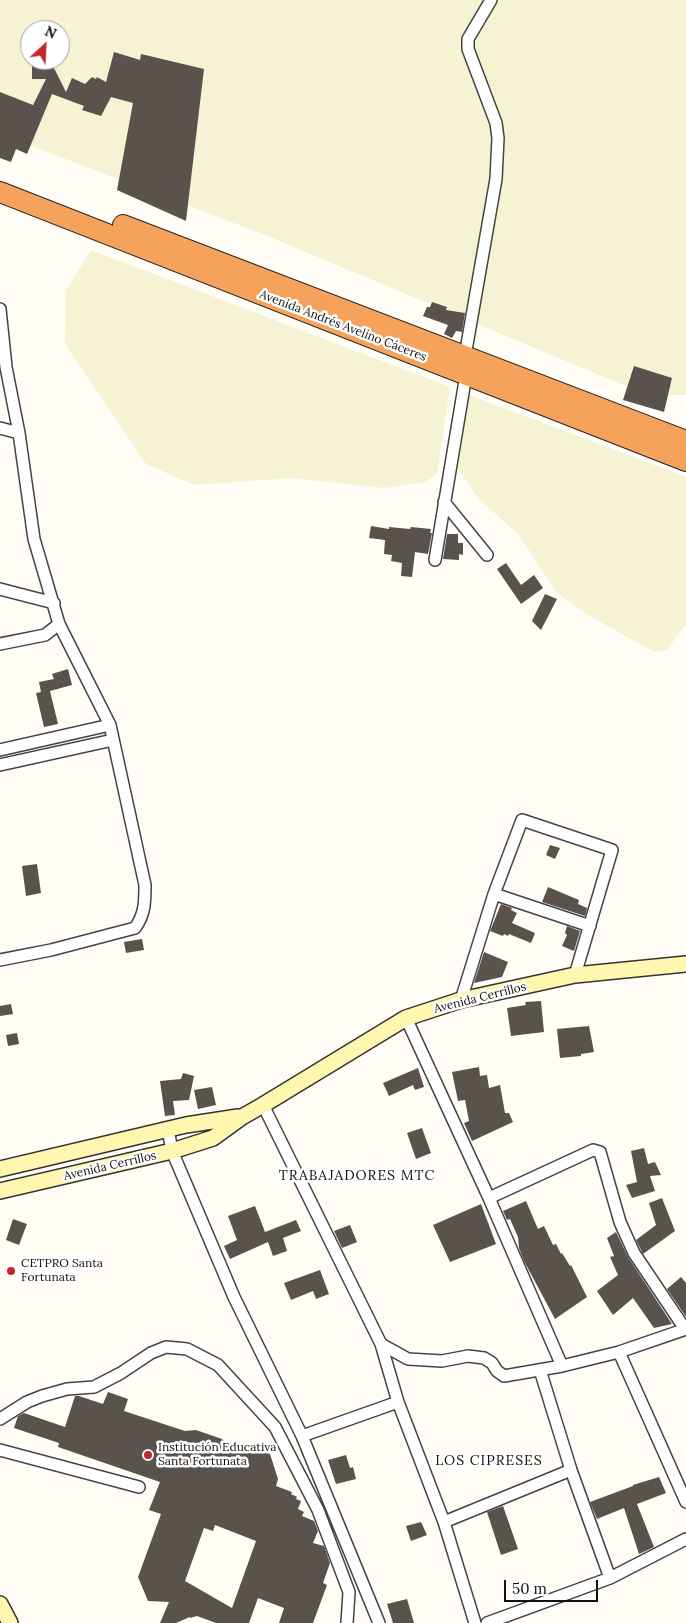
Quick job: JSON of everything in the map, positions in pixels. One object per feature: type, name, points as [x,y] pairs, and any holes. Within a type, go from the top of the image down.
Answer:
[{"type":"highway","name":"Avenida Andrés Avelino Cáceres","points":[[0,178],[466,365],[686,461]]},
{"type":"highway","name":"Avenida Andrés Avelino Cáceres","points":[[0,192],[466,365],[662,431],[686,441]]},
{"type":"street","points":[[435,560],[496,179],[498,138],[496,123],[468,49],[468,40],[491,0]]},
{"type":"street","points":[[0,309],[6,366],[19,433],[34,539],[59,624],[110,725],[145,885],[145,908],[136,928],[51,950],[0,960]]},
{"type":"street","points":[[0,428],[19,433]]},
{"type":"street","points":[[662,431],[686,433]]},
{"type":"street","points":[[444,502],[487,555]]},
{"type":"street","points":[[0,588],[54,603]]},
{"type":"street","points":[[0,644],[45,635],[59,624]]},
{"type":"street","points":[[0,750],[110,725]]},
{"type":"street","points":[[0,765],[113,740]]},
{"type":"street","points":[[461,1000],[494,894],[522,820],[612,850],[575,976]]},
{"type":"street","points":[[494,894],[590,926]]},
{"type":"street","name":"Avenida Cerrillos","points":[[0,1191],[172,1151],[213,1138],[242,1117],[406,1018],[461,1000],[575,976],[686,964]]},
{"type":"street","points":[[406,1018],[489,1198],[562,1366]]},
{"type":"street","points":[[263,1105],[381,1344],[398,1402],[444,1522],[475,1623]]},
{"type":"street","name":"Avenida Cerrillos","points":[[0,1169],[168,1129],[242,1117]]},
{"type":"street","points":[[168,1129],[172,1151],[234,1297],[302,1436],[379,1623]]},
{"type":"street","points":[[381,1344],[408,1359],[442,1361],[468,1356],[484,1358],[492,1363],[497,1371],[504,1376],[562,1366],[619,1352],[685,1329],[634,1253],[620,1222],[600,1152],[593,1150],[489,1198]]},
{"type":"street","points":[[0,1419],[27,1402],[42,1396],[67,1389],[94,1386],[121,1373],[151,1353],[166,1347],[188,1349],[218,1366],[275,1427],[318,1510],[348,1592],[347,1623]]},
{"type":"street","points":[[619,1352],[686,1502]]},
{"type":"street","points":[[540,1370],[571,1470],[610,1578]]},
{"type":"street","points":[[302,1436],[398,1402]]},
{"type":"street","points":[[0,1450],[139,1487]]},
{"type":"street","points":[[444,1522],[571,1470]]},
{"type":"street","points":[[487,1623],[610,1578],[686,1539]]},
{"type":"street","points":[[0,1604],[10,1623]]},
{"type":"shaded area","points":[[0,0],[686,0],[686,395],[647,395],[265,235],[0,134]]},
{"type":"shaded area","points":[[91,250],[450,387],[437,474],[425,482],[384,488],[292,478],[194,485],[146,464],[65,344],[66,290]]},
{"type":"shaded area","points":[[464,393],[686,477],[686,624],[667,650],[654,652],[588,615],[556,592],[519,535],[480,500],[454,463]]},
{"type":"building","points":[[114,52],[140,60],[141,54],[204,69],[186,221],[117,190],[133,103],[111,97],[101,116],[82,110],[84,106],[52,94],[27,154],[16,149],[11,162],[0,158],[0,92],[33,105],[46,79],[32,79],[32,70],[55,70],[66,92],[72,78],[85,84],[92,77],[96,79],[97,77],[106,82]]},
{"type":"building","points":[[432,302],[447,307],[446,310],[465,313],[462,332],[456,331],[452,338],[444,334],[448,325],[423,316],[427,307],[430,307]]},
{"type":"building","points":[[634,366],[672,378],[664,412],[623,400]]},
{"type":"building","points":[[371,526],[389,529],[389,527],[410,529],[411,527],[431,529],[428,554],[415,552],[412,577],[401,576],[402,563],[391,561],[392,555],[384,554],[385,540],[369,538]]},
{"type":"building","points":[[447,534],[458,534],[458,543],[463,543],[463,555],[459,554],[459,560],[443,559]]},
{"type":"building","points":[[506,563],[521,585],[534,575],[543,588],[521,604],[497,569]]},
{"type":"building","points":[[545,594],[557,599],[541,630],[532,621]]},
{"type":"building","points":[[68,669],[72,685],[50,691],[58,724],[44,727],[36,693],[41,692],[39,682],[54,679],[52,674]]},
{"type":"building","points":[[550,845],[560,848],[555,859],[546,855]]},
{"type":"building","points":[[37,864],[41,893],[26,896],[22,866]]},
{"type":"building","points":[[548,887],[579,900],[578,904],[587,908],[585,916],[542,902]]},
{"type":"building","points":[[501,904],[512,908],[511,910],[517,913],[512,923],[535,933],[531,943],[509,934],[508,936],[504,934],[503,936],[490,931]]},
{"type":"building","points":[[567,926],[580,931],[574,951],[562,946],[567,935],[565,933]]},
{"type":"building","points":[[142,939],[144,950],[126,953],[124,942]]},
{"type":"building","points":[[484,952],[508,962],[502,977],[474,983]]},
{"type":"building","points":[[541,1001],[544,1032],[511,1036],[507,1008],[526,1005],[525,1002]]},
{"type":"building","points":[[11,1004],[13,1014],[0,1016],[0,1006]]},
{"type":"building","points":[[589,1026],[594,1052],[581,1054],[581,1056],[560,1058],[557,1029]]},
{"type":"building","points":[[17,1033],[19,1044],[8,1046],[6,1035]]},
{"type":"building","points":[[479,1067],[480,1076],[487,1075],[489,1088],[500,1085],[505,1113],[509,1113],[513,1122],[472,1141],[464,1123],[469,1121],[465,1100],[458,1101],[452,1072]]},
{"type":"building","points":[[418,1068],[424,1087],[415,1090],[413,1085],[389,1096],[383,1083]]},
{"type":"building","points":[[183,1073],[194,1076],[189,1100],[173,1101],[175,1115],[165,1116],[160,1081],[181,1079]]},
{"type":"building","points":[[212,1087],[216,1105],[198,1109],[194,1090]]},
{"type":"building","points":[[422,1128],[431,1153],[416,1159],[407,1133]]},
{"type":"building","points":[[644,1148],[648,1164],[655,1162],[661,1175],[650,1176],[655,1191],[632,1198],[626,1185],[637,1182],[631,1151]]},
{"type":"building","points":[[662,1198],[675,1231],[643,1254],[636,1240],[656,1225],[649,1203]]},
{"type":"building","points":[[526,1201],[538,1229],[544,1226],[553,1245],[556,1244],[561,1254],[571,1265],[587,1297],[555,1319],[524,1261],[519,1248],[518,1237],[510,1219],[507,1220],[503,1211]]},
{"type":"building","points":[[481,1204],[496,1244],[450,1262],[433,1225]]},
{"type":"building","points":[[255,1206],[265,1232],[296,1220],[301,1231],[283,1238],[287,1251],[273,1256],[268,1242],[230,1259],[224,1246],[237,1240],[228,1216]]},
{"type":"building","points":[[13,1219],[27,1224],[19,1245],[6,1240]]},
{"type":"building","points":[[350,1225],[357,1242],[342,1248],[334,1231]]},
{"type":"building","points":[[616,1232],[628,1257],[672,1324],[654,1328],[633,1298],[613,1315],[597,1291],[618,1275],[610,1257],[614,1256],[607,1238]]},
{"type":"building","points":[[320,1270],[329,1294],[316,1299],[313,1291],[291,1300],[284,1283]]},
{"type":"building","points":[[681,1277],[686,1283],[686,1317],[667,1289]]},
{"type":"building","points":[[108,1392],[128,1399],[124,1411],[185,1431],[196,1430],[222,1439],[229,1448],[247,1453],[249,1446],[270,1454],[278,1479],[276,1486],[292,1492],[291,1494],[297,1497],[296,1499],[301,1501],[298,1509],[304,1512],[302,1516],[314,1521],[318,1531],[313,1543],[324,1546],[330,1563],[323,1583],[327,1585],[313,1623],[279,1623],[284,1608],[258,1598],[249,1623],[216,1623],[197,1616],[176,1623],[160,1623],[169,1602],[148,1601],[138,1577],[161,1514],[149,1510],[160,1482],[58,1447],[59,1443],[14,1428],[18,1416],[24,1413],[65,1427],[75,1396],[103,1404]],"holes":[[[215,1525],[256,1541],[232,1608],[185,1581],[204,1528],[213,1531]]]},
{"type":"building","points":[[346,1455],[350,1468],[353,1467],[356,1479],[336,1484],[328,1460]]},
{"type":"building","points":[[659,1477],[666,1493],[637,1504],[654,1547],[639,1554],[624,1508],[597,1519],[590,1502]]},
{"type":"building","points":[[503,1506],[518,1549],[501,1555],[487,1512]]},
{"type":"building","points":[[421,1522],[427,1535],[411,1541],[406,1526]]},
{"type":"building","points":[[407,1599],[414,1623],[393,1623],[387,1604]]},
{"type":"place","name":"CETPRO Santa Fortunata","points":[[11,1271]]},
{"type":"place","name":"Institución Educativa Santa Fortunata","points":[[148,1455]]},
{"type":"district","name":"TRABAJADORES MTC","points":[[357,1176]]},
{"type":"district","name":"LOS CIPRESES","points":[[489,1461]]}]
